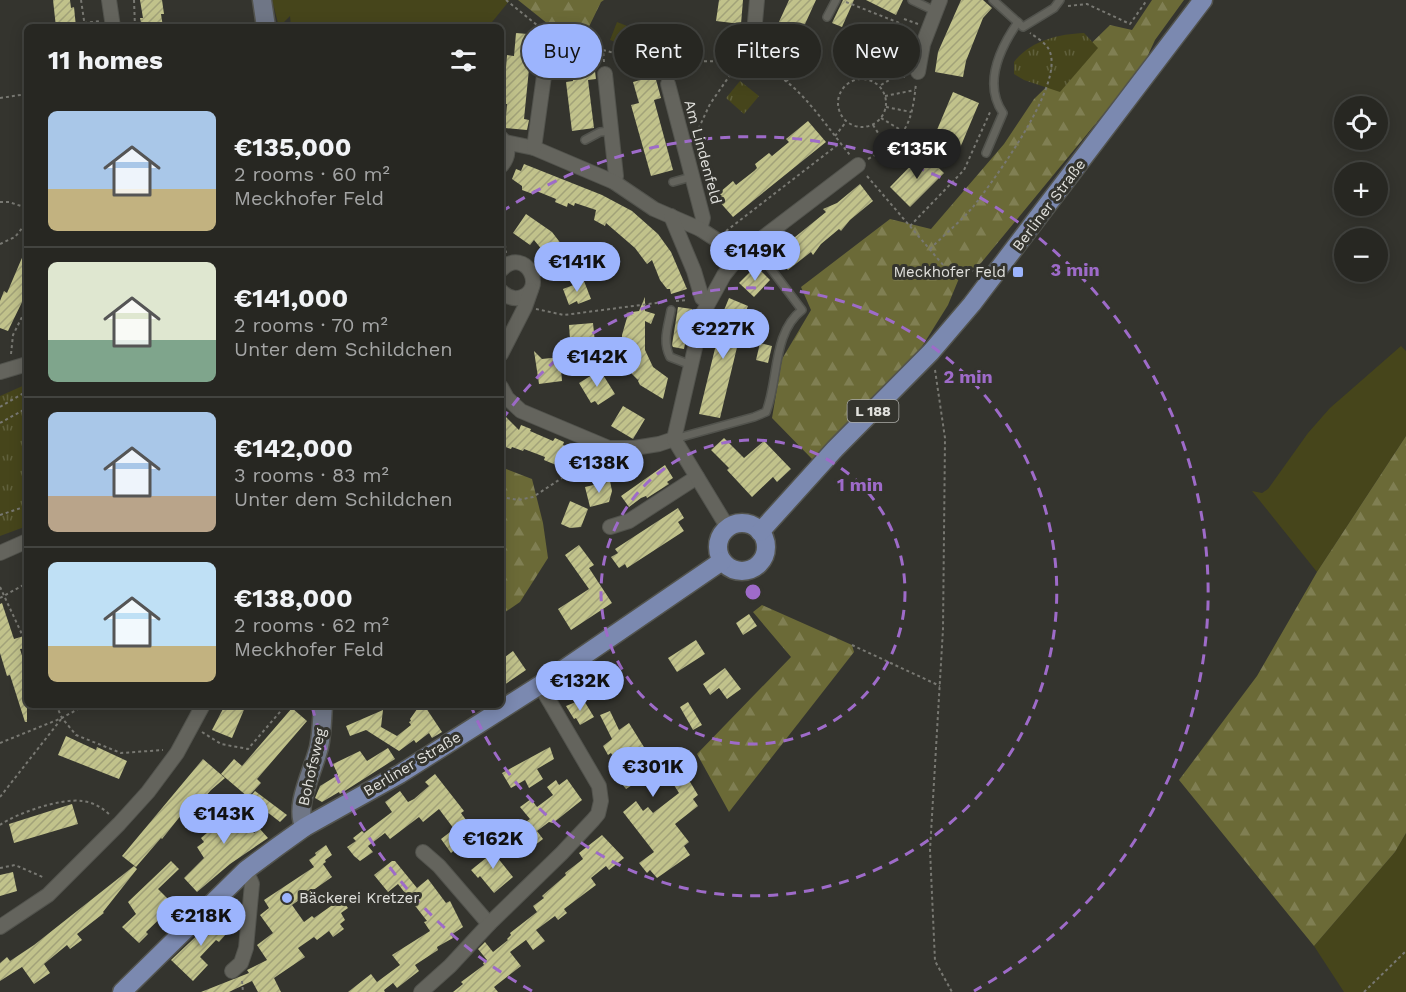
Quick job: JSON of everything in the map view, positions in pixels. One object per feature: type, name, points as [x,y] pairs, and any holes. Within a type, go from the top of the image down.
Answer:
[{"type":"main road","name":"Berliner Straße","points":[[760,532],[835,449],[931,352],[990,282],[1203,0]]},
{"type":"main road","points":[[748,524],[760,532],[764,539],[765,555],[754,568],[738,571],[722,561],[718,549],[719,541],[728,528],[748,524]]},
{"type":"main road","name":"Berliner Straße","points":[[504,708],[722,561]]},
{"type":"main road","name":"Berliner Straße","points":[[122,992],[246,870],[305,827],[400,774],[504,708]]},
{"type":"street","points":[[109,0],[113,24]]},
{"type":"street","points":[[262,0],[266,24]]},
{"type":"street","points":[[755,22],[757,0]]},
{"type":"street","points":[[920,54],[938,6]]},
{"type":"street","points":[[605,74],[616,176],[614,182]]},
{"type":"street","points":[[534,148],[544,78]]},
{"type":"street","name":"Am Lindenfeld","points":[[668,84],[703,218],[700,229]]},
{"type":"street","points":[[504,140],[534,148],[614,182],[654,209],[700,229],[740,255]]},
{"type":"street","points":[[504,143],[508,154],[504,162]]},
{"type":"street","points":[[728,528],[674,439],[705,300],[740,255],[858,165]]},
{"type":"street","points":[[671,216],[705,300]]},
{"type":"street","points":[[504,267],[519,263],[529,268],[533,279],[525,307],[504,348]]},
{"type":"street","points":[[504,293],[515,298],[531,290]]},
{"type":"street","points":[[5,371],[24,365]]},
{"type":"street","points":[[504,392],[521,411],[609,448],[634,448],[674,439]]},
{"type":"street","points":[[610,527],[629,521],[697,477]]},
{"type":"street","points":[[0,553],[24,542]]},
{"type":"street","points":[[422,992],[562,853],[593,820],[599,808],[601,801],[599,786],[540,685]]},
{"type":"street","points":[[0,927],[48,895],[119,824],[148,792],[177,753],[202,708]]},
{"type":"street","name":"Bohofsweg","points":[[305,827],[300,820],[303,799],[319,744],[323,708]]},
{"type":"street","points":[[423,852],[439,866],[489,924]]},
{"type":"street","points":[[232,971],[241,963],[246,948],[252,884],[246,870]]},
{"type":"lane","points":[[827,17],[836,0]]},
{"type":"lane","points":[[912,0],[938,6]]},
{"type":"lane","points":[[993,0],[1021,24]]},
{"type":"lane","points":[[986,153],[1003,113],[997,105],[993,87],[1003,49],[1021,24],[1059,2]]},
{"type":"lane","points":[[585,140],[600,132],[612,131]]},
{"type":"lane","points":[[673,182],[691,177]]},
{"type":"lane","points":[[674,439],[766,412],[786,330],[801,310],[753,245]]},
{"type":"lane","points":[[671,310],[665,347],[670,357],[691,365]]},
{"type":"path","points":[[81,0],[85,24]]},
{"type":"path","points":[[134,0],[135,24]]},
{"type":"path","points":[[506,0],[548,34],[570,38],[614,53]]},
{"type":"path","points":[[842,0],[902,24]]},
{"type":"path","points":[[1059,2],[1064,6],[1087,4],[1130,24],[1146,1],[1139,0]]},
{"type":"path","points":[[930,249],[972,208],[1017,145],[1042,100],[1051,66],[1050,56],[1048,49],[1021,24]]},
{"type":"path","points":[[603,50],[605,74]]},
{"type":"path","points":[[666,78],[668,84]]},
{"type":"path","points":[[686,156],[710,104],[728,78]]},
{"type":"path","points":[[781,78],[787,81],[950,273],[967,267],[990,282]]},
{"type":"path","points":[[860,78],[880,86],[885,96],[886,107],[881,118],[873,125],[859,127],[846,122],[838,110],[838,96],[841,89],[852,80],[860,78]]},
{"type":"path","points":[[880,86],[893,78]]},
{"type":"path","points":[[858,165],[887,147],[905,132],[917,78]]},
{"type":"path","points":[[885,96],[915,90]]},
{"type":"path","points":[[0,98],[24,94]]},
{"type":"path","points":[[910,226],[964,170],[992,109],[997,105]]},
{"type":"path","points":[[886,107],[911,112]]},
{"type":"path","points":[[881,118],[905,132]]},
{"type":"path","points":[[835,137],[846,122]]},
{"type":"path","points":[[873,125],[887,147]]},
{"type":"path","points":[[716,239],[840,143]]},
{"type":"path","points":[[0,202],[9,202],[24,207]]},
{"type":"path","points":[[0,244],[15,237],[24,226]]},
{"type":"path","points":[[525,307],[564,315],[705,300]]},
{"type":"path","points":[[5,371],[11,344],[24,314]]},
{"type":"path","points":[[931,352],[945,438],[943,629],[930,850],[935,961],[952,992]]},
{"type":"path","points":[[0,407],[24,393]]},
{"type":"path","points":[[0,423],[24,410]]},
{"type":"path","points":[[504,498],[518,500],[533,497],[609,448]]},
{"type":"path","points":[[0,515],[24,508]]},
{"type":"path","points":[[2,597],[24,586]]},
{"type":"path","points":[[0,587],[2,597],[24,639]]},
{"type":"path","points":[[852,645],[940,686]]},
{"type":"path","points":[[57,708],[62,718],[76,735],[121,753],[158,749],[177,753]]},
{"type":"path","points":[[0,743],[62,718],[80,708]]},
{"type":"path","points":[[193,727],[221,744],[248,749],[283,708]]},
{"type":"path","points":[[0,797],[62,718]]},
{"type":"path","points":[[0,825],[58,802],[81,800],[103,808]]},
{"type":"path","points":[[0,868],[15,865],[58,885]]},
{"type":"path","points":[[1364,992],[1406,951]]},
{"type":"green space","points":[[272,0],[510,0],[490,24],[291,24],[290,16],[282,24],[278,24]]},
{"type":"green space","points":[[518,0],[604,0],[590,24],[548,24]]},
{"type":"green space","points":[[1152,0],[1184,0],[1155,40],[1143,66],[981,263],[960,276],[948,305],[918,353],[813,460],[772,418],[782,359],[811,310],[801,287],[890,219],[931,229],[1004,144],[1034,99],[1110,25],[1132,30]]},
{"type":"green space","points":[[614,30],[614,42],[610,40]]},
{"type":"green space","points":[[1084,33],[1098,48],[1060,92],[1024,80],[1014,74],[1014,62],[1036,44],[1055,37]]},
{"type":"green space","points":[[740,81],[759,96],[744,114],[726,98]]},
{"type":"green space","points":[[1401,346],[1406,351],[1406,436],[1317,572],[1252,491],[1262,493],[1268,489],[1308,433],[1330,408]]},
{"type":"green space","points":[[24,385],[24,527],[0,536],[0,396]]},
{"type":"green space","points":[[1406,436],[1406,833],[1395,852],[1314,946],[1179,780],[1257,676],[1317,572]]},
{"type":"green space","points":[[504,468],[532,479],[543,523],[548,558],[520,602],[504,613]]},
{"type":"green space","points":[[762,605],[852,645],[854,652],[729,812],[697,754],[791,657],[753,612]]},
{"type":"green space","points":[[1406,833],[1406,992],[1344,992],[1314,946],[1395,852]]},
{"type":"building","points":[[53,0],[70,0],[71,8],[74,7],[76,24],[56,24]]},
{"type":"building","points":[[140,0],[162,0],[163,24],[141,24],[140,18],[143,18]]},
{"type":"building","points":[[719,0],[743,0],[741,24],[716,21]]},
{"type":"building","points":[[789,0],[816,0],[805,24],[778,24]]},
{"type":"building","points":[[843,0],[854,0],[843,24],[832,23]]},
{"type":"building","points":[[866,0],[903,0],[896,15]]},
{"type":"building","points":[[961,0],[983,0],[992,8],[983,18],[966,61],[963,77],[935,72],[938,52]]},
{"type":"building","points":[[516,33],[522,34],[522,78],[528,78],[524,119],[529,120],[527,130],[505,128],[507,104],[504,104],[504,92],[507,55],[514,56]]},
{"type":"building","points":[[573,78],[596,78],[588,80],[594,128],[572,131],[566,82],[573,81]]},
{"type":"building","points":[[656,78],[661,98],[654,100],[673,170],[651,176],[631,105],[639,103],[633,82]]},
{"type":"building","points":[[953,92],[979,103],[960,148],[934,137]]},
{"type":"building","points":[[808,121],[826,142],[733,217],[718,200],[722,196],[719,193],[733,181],[736,185],[754,171],[757,168],[755,164],[769,153],[772,156],[789,142],[786,139]]},
{"type":"building","points":[[923,153],[944,173],[910,207],[890,187]]},
{"type":"building","points":[[524,164],[602,195],[632,211],[658,234],[671,252],[687,289],[671,294],[670,289],[667,289],[660,280],[652,260],[647,264],[635,248],[606,223],[605,226],[594,220],[596,210],[575,203],[574,206],[568,203],[567,207],[555,202],[556,199],[534,190],[533,194],[522,190],[522,186],[512,179],[516,169],[521,171]]},
{"type":"building","points":[[860,184],[873,201],[850,220],[841,231],[839,229],[821,244],[813,255],[811,252],[788,270],[774,254],[826,212],[823,209],[837,203]]},
{"type":"building","points":[[526,214],[552,232],[572,258],[558,269],[534,240],[530,245],[513,233]]},
{"type":"building","points":[[24,253],[24,300],[8,331],[0,328],[0,301],[4,291],[7,293]]},
{"type":"building","points":[[756,266],[770,280],[754,297],[739,283]]},
{"type":"building","points":[[584,281],[591,299],[569,305],[563,289]]},
{"type":"building","points":[[645,297],[645,311],[655,314],[651,324],[645,321],[645,350],[653,367],[668,378],[663,399],[640,385],[638,381],[640,378],[638,380],[632,374],[626,363],[625,354],[630,351],[622,351],[622,335],[628,314],[636,317],[626,313],[639,311]]},
{"type":"building","points":[[729,298],[748,306],[734,338],[739,339],[720,418],[699,414],[722,320],[720,320]]},
{"type":"building","points":[[678,307],[692,309],[684,349],[672,345]]},
{"type":"building","points":[[593,323],[596,353],[571,353],[569,325]]},
{"type":"building","points":[[760,343],[772,346],[768,363],[756,360]]},
{"type":"building","points":[[534,351],[542,359],[560,357],[562,381],[539,384]]},
{"type":"building","points":[[600,370],[615,394],[598,405],[595,401],[591,403],[579,383]]},
{"type":"building","points":[[623,406],[645,419],[633,439],[611,426]]},
{"type":"building","points":[[504,415],[519,430],[521,425],[553,441],[555,438],[564,442],[563,445],[570,448],[563,465],[558,462],[556,465],[544,460],[545,457],[524,449],[523,451],[512,447],[511,449],[504,446]]},
{"type":"building","points":[[724,438],[744,458],[764,441],[791,469],[777,482],[773,477],[752,497],[711,450]]},
{"type":"building","points":[[665,465],[673,478],[667,482],[669,484],[647,498],[646,496],[641,498],[629,507],[621,496]]},
{"type":"building","points":[[610,481],[612,491],[609,502],[590,507],[585,487]]},
{"type":"building","points":[[570,501],[588,509],[581,527],[570,528],[561,524]]},
{"type":"building","points":[[678,508],[684,518],[678,522],[684,531],[627,568],[625,564],[619,568],[611,557],[618,553],[615,549]]},
{"type":"building","points":[[579,545],[594,565],[589,568],[612,603],[571,630],[558,609],[589,589],[565,555]]},
{"type":"building","points":[[2,603],[14,639],[24,636],[24,648],[20,649],[24,662],[24,708],[27,708],[27,722],[25,722],[10,675],[7,676],[0,653],[0,604]]},
{"type":"building","points":[[749,614],[757,626],[743,635],[736,623]]},
{"type":"building","points":[[696,640],[705,654],[677,672],[668,658]]},
{"type":"building","points":[[513,651],[526,670],[504,685],[504,658]]},
{"type":"building","points":[[725,668],[741,689],[727,699],[719,688],[710,695],[703,684]]},
{"type":"building","points":[[583,699],[594,717],[580,725],[566,706]]},
{"type":"building","points":[[688,702],[702,725],[693,730],[680,707]]},
{"type":"building","points":[[223,708],[245,708],[232,738],[212,730]]},
{"type":"building","points":[[292,708],[307,721],[257,779],[261,783],[248,797],[221,774],[234,759],[242,766]]},
{"type":"building","points":[[418,708],[426,708],[442,732],[432,738],[429,733],[416,743],[414,740],[399,751],[366,730],[350,736],[346,726],[383,710],[381,727],[397,736],[411,725],[410,719]]},
{"type":"building","points":[[610,711],[619,730],[629,723],[652,760],[670,749],[698,795],[693,799],[698,806],[675,824],[689,842],[684,846],[690,855],[657,878],[650,870],[647,873],[639,863],[654,852],[623,812],[636,801],[643,811],[648,807],[653,813],[679,793],[662,766],[626,789],[620,781],[626,777],[611,753],[608,755],[603,746],[612,739],[600,715]]},
{"type":"building","points":[[66,736],[127,761],[119,779],[58,755]]},
{"type":"building","points":[[550,747],[554,759],[537,769],[543,779],[529,788],[525,780],[511,788],[502,773]]},
{"type":"building","points":[[388,748],[395,759],[340,794],[339,792],[322,802],[315,798],[320,786],[338,775],[333,764],[360,751],[367,761]]},
{"type":"building","points":[[203,759],[225,778],[195,808],[190,804],[136,867],[122,856]]},
{"type":"building","points":[[435,774],[464,811],[461,813],[466,820],[458,827],[468,840],[451,853],[441,839],[454,829],[439,809],[423,822],[419,817],[390,839],[385,833],[368,846],[373,852],[360,861],[354,856],[347,847],[356,841],[353,838],[362,831],[364,833],[392,812],[385,802],[400,791],[408,802],[414,799],[429,786],[425,782]]},
{"type":"building","points":[[567,779],[582,800],[553,823],[549,822],[537,831],[543,839],[526,852],[512,832],[530,819],[520,807],[531,799],[537,807],[553,795],[547,787],[556,780],[559,785]]},
{"type":"building","points":[[255,791],[287,815],[280,822],[249,798]]},
{"type":"building","points":[[236,799],[243,808],[238,813],[254,833],[260,829],[268,838],[230,864],[197,892],[184,878],[204,858],[197,847],[204,842],[201,838],[214,827],[208,820]]},
{"type":"building","points":[[72,804],[78,824],[14,843],[9,824]]},
{"type":"building","points":[[602,835],[624,858],[609,870],[606,866],[591,878],[596,885],[564,909],[567,913],[558,920],[555,916],[536,930],[545,941],[533,950],[526,940],[510,952],[521,966],[494,987],[498,992],[453,992],[487,960],[478,949],[485,942],[493,952],[508,940],[510,933],[537,912],[533,906],[544,898],[542,896],[583,859],[579,853]]},
{"type":"building","points":[[495,844],[502,853],[497,857],[513,877],[494,893],[480,876],[478,878],[471,870],[486,858],[482,854]]},
{"type":"building","points":[[326,845],[332,855],[323,864],[332,877],[292,905],[304,922],[312,916],[314,918],[341,899],[348,908],[341,913],[345,920],[340,924],[344,929],[333,937],[329,931],[317,940],[314,937],[298,948],[305,957],[274,978],[281,992],[258,992],[252,981],[229,992],[201,992],[249,973],[247,970],[267,960],[257,945],[273,933],[260,915],[269,908],[264,900],[314,867],[309,860]]},
{"type":"building","points":[[171,861],[179,869],[158,889],[174,905],[146,932],[148,934],[139,943],[122,927],[136,914],[128,902]]},
{"type":"building","points":[[395,861],[417,888],[428,879],[446,903],[450,901],[463,927],[451,935],[453,938],[437,947],[438,950],[415,965],[419,971],[397,988],[393,983],[384,990],[385,992],[348,992],[371,974],[377,982],[400,965],[392,955],[430,931],[424,922],[427,921],[398,884],[388,892],[374,875]]},
{"type":"building","points":[[134,866],[137,869],[104,913],[77,934],[82,940],[70,949],[67,945],[44,964],[50,973],[34,984],[22,967],[0,981],[0,963],[7,957],[10,961],[34,945]]},
{"type":"building","points":[[13,872],[17,891],[0,896],[0,875]]},
{"type":"building","points":[[223,911],[231,918],[223,927],[228,932],[219,942],[216,940],[200,957],[208,965],[193,981],[171,960]]},
{"type":"place","name":"Meckhofer Feld","points":[[1018,272]]},
{"type":"place","name":"Bäckerei Kretzer","points":[[287,898]]}]
